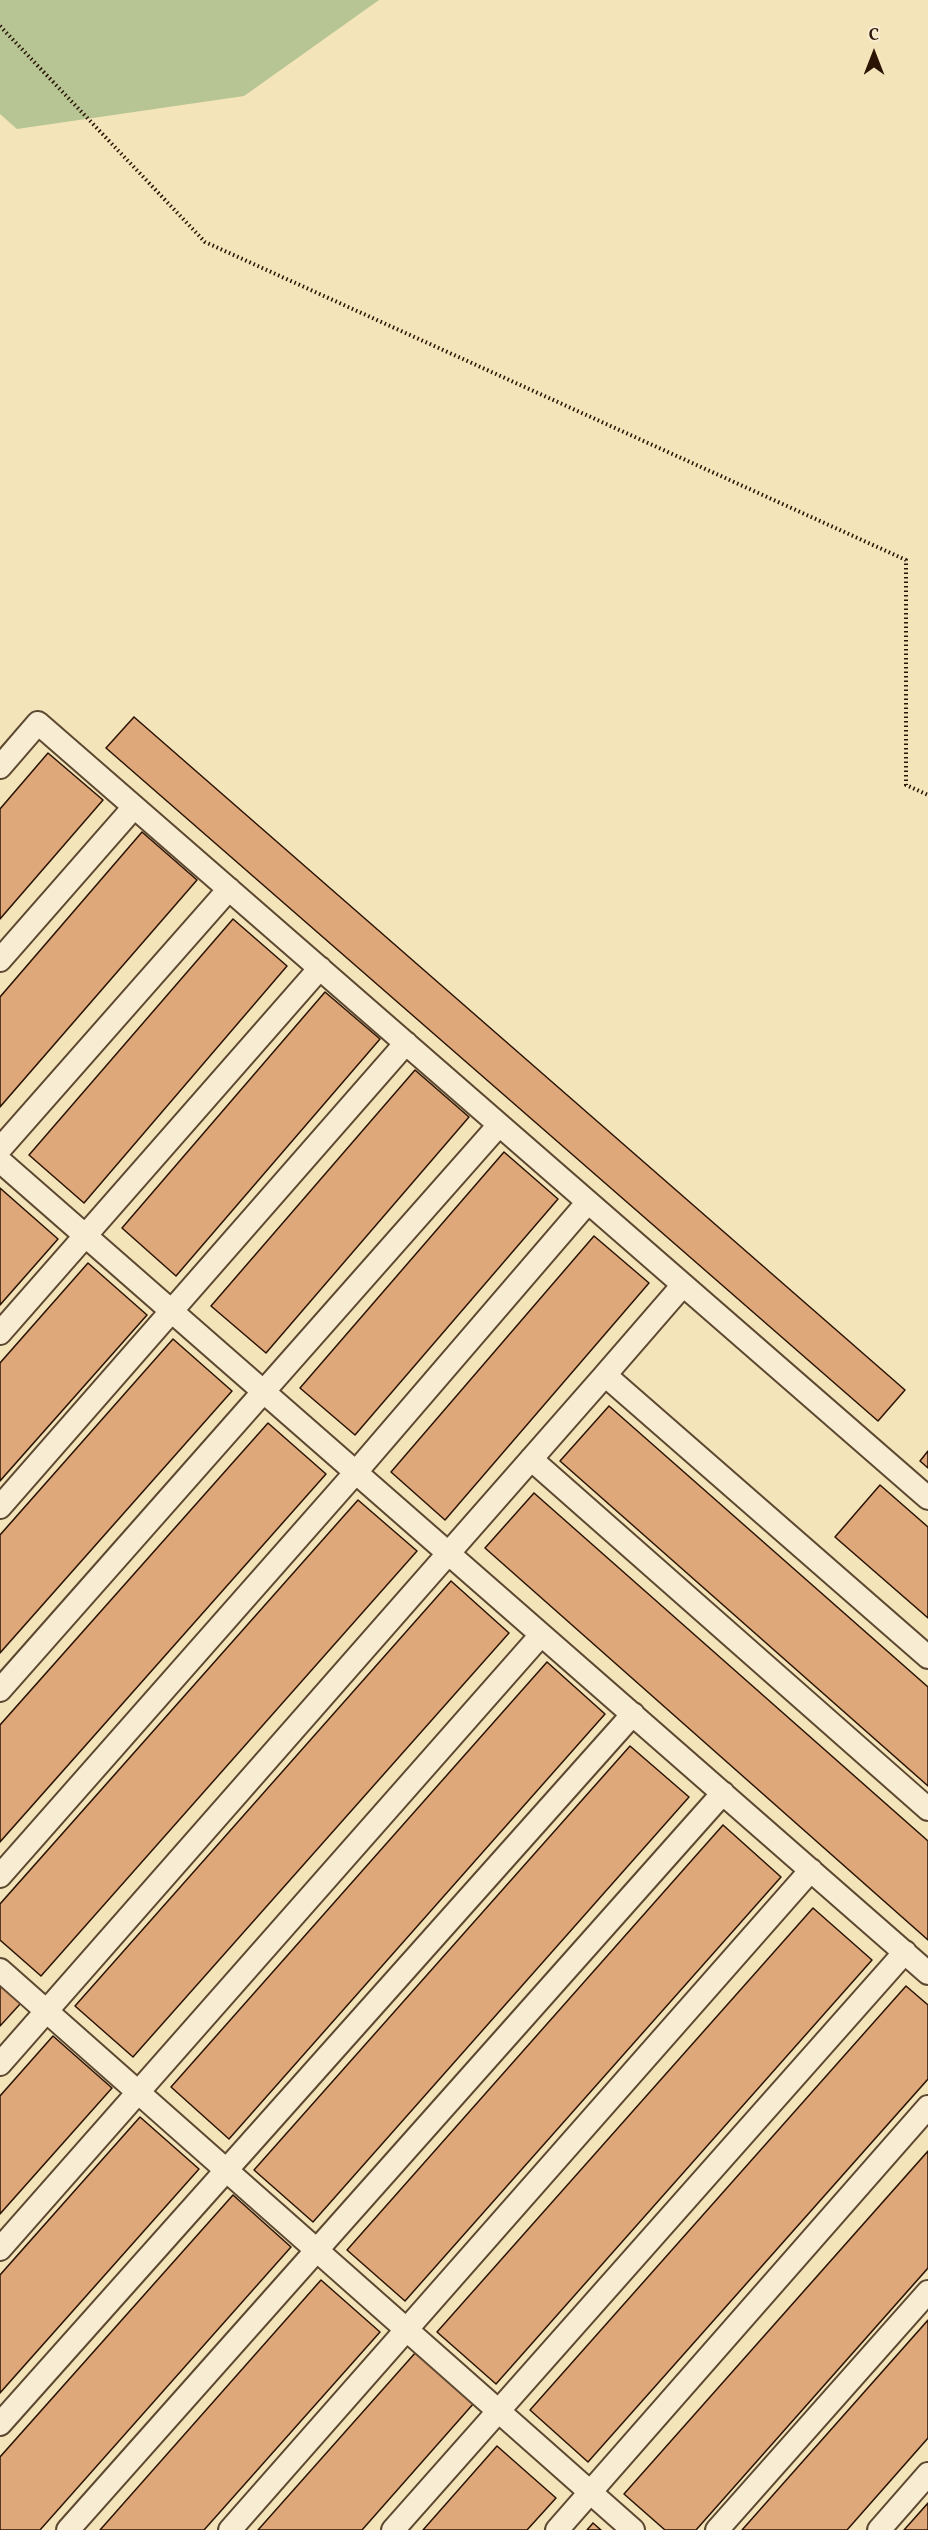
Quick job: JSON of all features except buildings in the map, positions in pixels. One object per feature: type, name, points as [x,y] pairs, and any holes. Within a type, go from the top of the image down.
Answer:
[{"type":"lane","points":[[0,767],[38,723],[928,1498]]},
{"type":"lane","points":[[0,960],[134,807]]},
{"type":"lane","points":[[0,1149],[229,889]]},
{"type":"lane","points":[[0,1333],[320,968]]},
{"type":"lane","points":[[0,1507],[406,1043]]},
{"type":"lane","points":[[0,1690],[499,1125]]},
{"type":"lane","points":[[0,1161],[928,1972]]},
{"type":"lane","points":[[0,1876],[356,1472],[588,1202]]},
{"type":"lane","points":[[0,2064],[683,1285]]},
{"type":"lane","points":[[605,1376],[928,1657]]},
{"type":"lane","points":[[531,1460],[928,1809]]},
{"type":"lane","points":[[0,2249],[541,1635]]},
{"type":"lane","points":[[0,2424],[633,1714]]},
{"type":"lane","points":[[68,2530],[723,1793]]},
{"type":"lane","points":[[230,2530],[811,1870]]},
{"type":"lane","points":[[393,2530],[905,1952]]},
{"type":"lane","points":[[0,1970],[633,2530]]},
{"type":"lane","points":[[557,2530],[928,2107]]},
{"type":"lane","points":[[717,2530],[928,2292]]},
{"type":"lane","points":[[879,2530],[928,2474]]},
{"type":"path","points":[[0,26],[205,242],[906,560],[906,785],[928,795]]},
{"type":"green space","points":[[0,0],[379,0],[244,96],[17,129],[0,114]]}]
